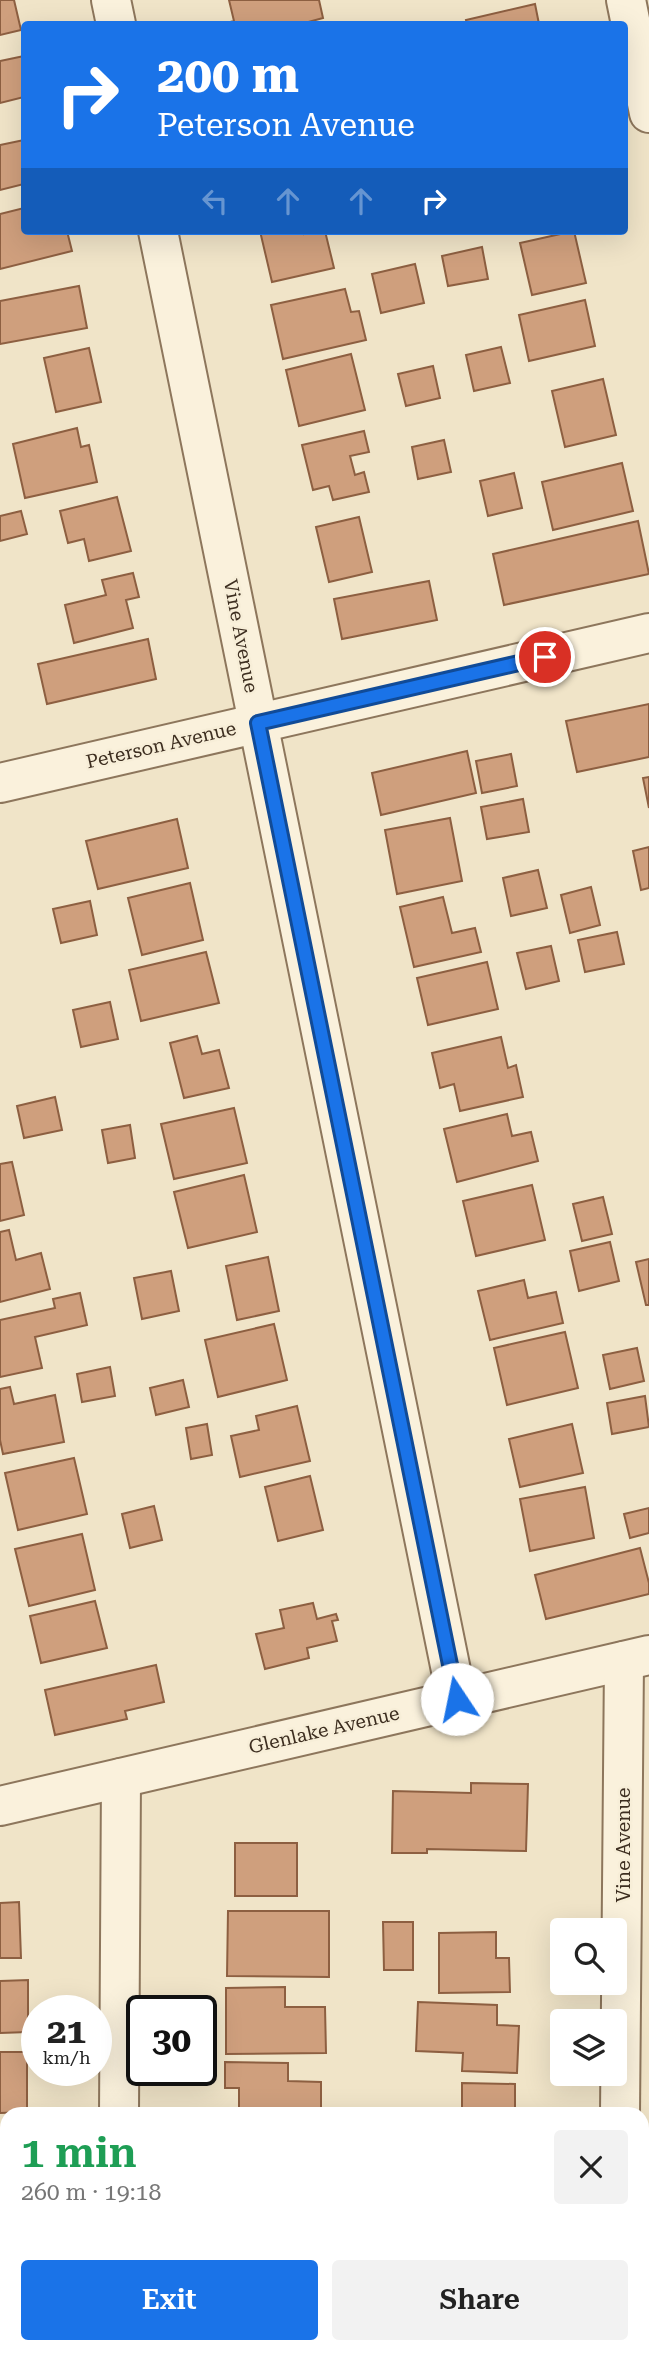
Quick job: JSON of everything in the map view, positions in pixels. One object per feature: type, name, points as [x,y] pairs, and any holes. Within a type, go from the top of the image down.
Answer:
[{"type":"street","points":[[111,0],[116,21]]},
{"type":"street","points":[[626,0],[649,113]]},
{"type":"street","name":"Vine Avenue","points":[[159,235],[457,1699]]},
{"type":"street","name":"Peterson Avenue","points":[[0,783],[649,633]]},
{"type":"street","name":"Vine Avenue","points":[[620,2107],[637,1658]]},
{"type":"street","name":"Glenlake Avenue","points":[[0,1806],[637,1658]]},
{"type":"street","points":[[119,2107],[121,1778]]},
{"type":"building","points":[[0,0],[14,0],[21,30],[0,35]]},
{"type":"building","points":[[229,0],[319,0],[323,18],[312,21],[234,21]]},
{"type":"building","points":[[535,4],[538,21],[466,21]]},
{"type":"building","points":[[21,57],[21,98],[0,103],[0,61]]},
{"type":"building","points":[[21,141],[21,185],[0,190],[0,145]]},
{"type":"building","points":[[21,209],[21,235],[68,235],[72,251],[0,269],[0,214]]},
{"type":"building","points":[[261,235],[326,235],[334,268],[272,282]]},
{"type":"building","points":[[556,235],[575,235],[586,283],[532,295],[520,243]]},
{"type":"building","points":[[482,247],[488,279],[448,286],[442,256]]},
{"type":"building","points":[[415,264],[424,303],[381,313],[372,274]]},
{"type":"building","points":[[79,286],[87,328],[0,344],[0,301]]},
{"type":"building","points":[[345,289],[351,312],[359,311],[366,340],[283,359],[271,305]]},
{"type":"building","points":[[585,300],[595,346],[529,361],[519,315]]},
{"type":"building","points":[[501,347],[510,383],[474,391],[466,355]]},
{"type":"building","points":[[89,348],[101,402],[56,412],[44,358]]},
{"type":"building","points":[[351,354],[365,410],[299,426],[286,370]]},
{"type":"building","points":[[433,366],[440,398],[406,406],[398,374]]},
{"type":"building","points":[[603,379],[616,435],[565,447],[552,391]]},
{"type":"building","points":[[77,428],[81,447],[89,445],[97,482],[25,498],[13,444]]},
{"type":"building","points":[[364,431],[369,452],[350,456],[355,475],[364,472],[369,492],[333,500],[329,486],[313,490],[302,445]]},
{"type":"building","points":[[444,440],[451,472],[418,479],[412,447]]},
{"type":"building","points":[[622,463],[633,511],[553,530],[542,482]]},
{"type":"building","points":[[514,473],[522,508],[488,516],[480,481]]},
{"type":"building","points":[[117,497],[131,551],[89,561],[84,539],[68,543],[60,511]]},
{"type":"building","points":[[21,511],[27,534],[0,541],[0,516]]},
{"type":"building","points":[[359,517],[372,572],[329,582],[316,527]]},
{"type":"building","points":[[638,521],[649,574],[504,605],[493,554]]},
{"type":"building","points":[[133,573],[139,597],[126,600],[133,628],[74,643],[65,605],[106,595],[102,580]]},
{"type":"building","points":[[429,581],[437,620],[342,639],[334,599]]},
{"type":"building","points":[[148,639],[156,679],[47,704],[38,664]]},
{"type":"building","points":[[649,704],[649,757],[577,772],[566,721]]},
{"type":"building","points":[[467,751],[476,793],[381,815],[372,773]]},
{"type":"building","points":[[511,754],[517,786],[482,793],[476,761]]},
{"type":"building","points":[[649,777],[649,808],[643,778]]},
{"type":"building","points":[[523,799],[529,832],[487,839],[481,807]]},
{"type":"building","points":[[450,818],[462,881],[397,894],[385,830]]},
{"type":"building","points":[[177,819],[188,868],[98,889],[86,841]]},
{"type":"building","points":[[649,847],[649,888],[641,890],[633,851]]},
{"type":"building","points":[[538,870],[547,908],[511,916],[503,878]]},
{"type":"building","points":[[190,883],[203,940],[142,955],[128,898]]},
{"type":"building","points":[[591,887],[600,925],[570,933],[561,895]]},
{"type":"building","points":[[443,897],[452,933],[475,928],[481,952],[414,967],[400,907]]},
{"type":"building","points":[[90,901],[97,935],[61,943],[53,909]]},
{"type":"building","points":[[617,932],[624,964],[585,972],[578,940]]},
{"type":"building","points":[[551,946],[559,981],[526,989],[517,953]]},
{"type":"building","points":[[206,952],[219,1003],[141,1021],[129,970]]},
{"type":"building","points":[[487,962],[498,1009],[428,1025],[417,978]]},
{"type":"building","points":[[110,1002],[118,1039],[81,1047],[73,1010]]},
{"type":"building","points":[[197,1036],[202,1054],[219,1050],[229,1088],[184,1098],[170,1043]]},
{"type":"building","points":[[501,1037],[508,1068],[516,1065],[523,1097],[460,1111],[454,1084],[440,1088],[432,1053]]},
{"type":"building","points":[[55,1097],[62,1130],[24,1138],[17,1106]]},
{"type":"building","points":[[234,1108],[247,1163],[174,1179],[161,1124]]},
{"type":"building","points":[[507,1114],[512,1136],[531,1132],[538,1161],[457,1182],[444,1129]]},
{"type":"building","points":[[130,1125],[135,1158],[108,1163],[102,1130]]},
{"type":"building","points":[[12,1162],[24,1215],[0,1221],[0,1164]]},
{"type":"building","points":[[244,1175],[257,1232],[188,1248],[174,1192]]},
{"type":"building","points":[[532,1185],[545,1240],[476,1256],[463,1201]]},
{"type":"building","points":[[603,1197],[612,1234],[582,1241],[573,1204]]},
{"type":"building","points":[[9,1230],[16,1260],[41,1253],[50,1289],[0,1302],[0,1232]]},
{"type":"building","points":[[610,1242],[619,1281],[579,1291],[570,1251]]},
{"type":"building","points":[[268,1257],[279,1311],[237,1320],[226,1266]]},
{"type":"building","points":[[649,1259],[649,1305],[646,1305],[636,1262]]},
{"type":"building","points":[[171,1271],[179,1311],[142,1319],[134,1278]]},
{"type":"building","points":[[524,1280],[528,1298],[556,1292],[563,1323],[490,1340],[478,1291]]},
{"type":"building","points":[[80,1293],[87,1325],[35,1337],[42,1368],[0,1377],[0,1320],[55,1308],[53,1299]]},
{"type":"building","points":[[274,1324],[287,1380],[218,1397],[205,1340]]},
{"type":"building","points":[[565,1332],[578,1388],[507,1405],[494,1348]]},
{"type":"building","points":[[637,1348],[644,1381],[610,1389],[603,1355]]},
{"type":"building","points":[[110,1367],[115,1396],[82,1402],[77,1374]]},
{"type":"building","points":[[183,1380],[189,1407],[156,1415],[150,1388]]},
{"type":"building","points":[[10,1387],[14,1404],[55,1395],[64,1442],[3,1454],[0,1440],[0,1389]]},
{"type":"building","points":[[645,1396],[649,1427],[612,1434],[607,1403]]},
{"type":"building","points":[[297,1406],[310,1461],[240,1477],[231,1436],[259,1430],[256,1416]]},
{"type":"building","points":[[207,1424],[212,1455],[191,1459],[186,1428]]},
{"type":"building","points":[[572,1424],[583,1473],[520,1487],[509,1439]]},
{"type":"building","points":[[74,1458],[87,1514],[18,1530],[5,1473]]},
{"type":"building","points":[[310,1476],[323,1530],[278,1541],[265,1487]]},
{"type":"building","points":[[585,1487],[594,1538],[530,1551],[520,1499]]},
{"type":"building","points":[[154,1506],[162,1540],[130,1548],[122,1514]]},
{"type":"building","points":[[649,1508],[649,1533],[630,1538],[624,1514]]},
{"type":"building","points":[[82,1534],[95,1590],[29,1606],[15,1549]]},
{"type":"building","points":[[640,1548],[649,1583],[649,1594],[546,1619],[535,1575]]},
{"type":"building","points":[[95,1601],[107,1648],[41,1663],[30,1616]]},
{"type":"building","points":[[313,1603],[317,1619],[336,1614],[338,1620],[332,1621],[337,1641],[307,1648],[309,1658],[265,1669],[256,1634],[284,1628],[280,1610]]},
{"type":"building","points":[[156,1665],[164,1702],[125,1711],[127,1719],[55,1735],[45,1690]]},
{"type":"building","points":[[471,1783],[528,1784],[526,1851],[427,1849],[427,1853],[392,1853],[393,1791],[471,1793]]},
{"type":"building","points":[[235,1843],[297,1843],[297,1896],[235,1896]]},
{"type":"building","points":[[19,1902],[21,1958],[0,1958],[0,1903]]},
{"type":"building","points":[[228,1911],[329,1911],[329,1977],[227,1976]]},
{"type":"building","points":[[383,1922],[413,1922],[413,1970],[384,1970]]},
{"type":"building","points":[[496,1932],[496,1958],[509,1958],[510,1992],[439,1993],[439,1933]]},
{"type":"building","points":[[28,1980],[28,1995],[21,1995],[21,2032],[0,2033],[0,1981]]},
{"type":"building","points":[[285,1987],[285,2007],[325,2007],[326,2053],[226,2054],[226,1988]]},
{"type":"building","points":[[418,2002],[497,2005],[497,2025],[519,2026],[517,2073],[462,2071],[463,2053],[416,2051]]},
{"type":"building","points":[[0,2052],[21,2052],[21,2086],[27,2086],[27,2107],[0,2107]]},
{"type":"building","points":[[225,2062],[288,2063],[288,2081],[321,2082],[321,2107],[239,2107],[239,2088],[225,2088]]},
{"type":"building","points":[[462,2083],[515,2084],[515,2107],[462,2107]]},
{"type":"route","points":[[457,1699],[258,723],[545,657]]}]
